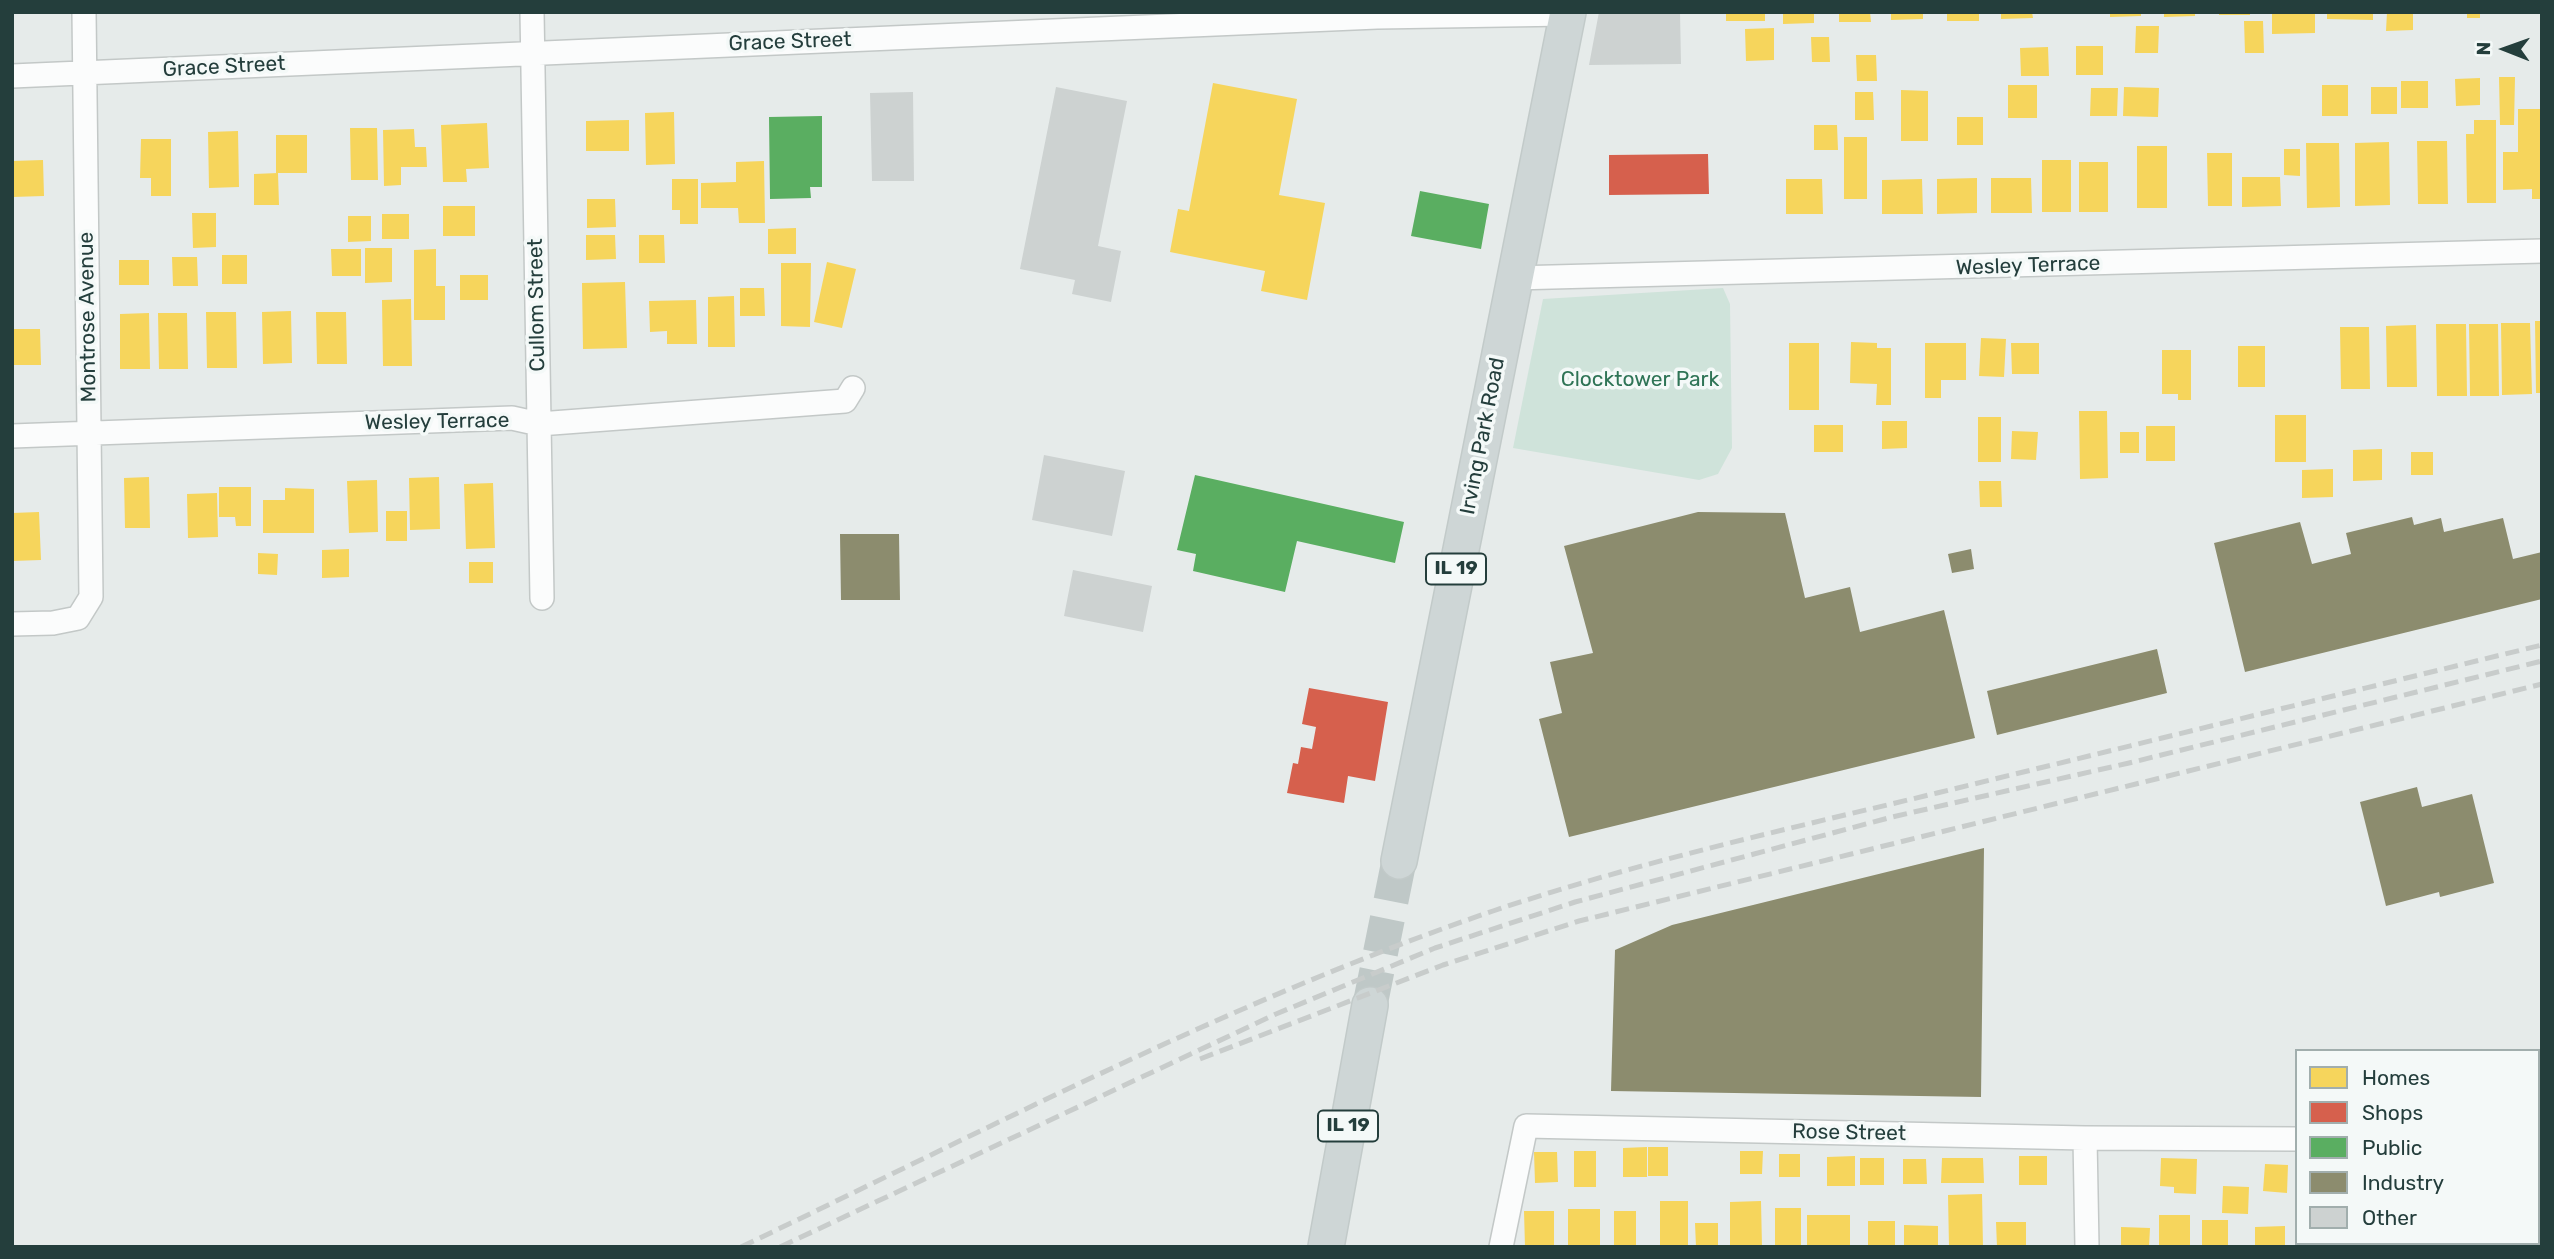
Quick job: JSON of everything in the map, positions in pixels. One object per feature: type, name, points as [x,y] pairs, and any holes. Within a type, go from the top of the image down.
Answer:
[{"type":"main road","name":"Irving Park Road","points":[[1399,860],[1568,13]]},
{"type":"main road","name":"IL 19","points":[[1326,1247],[1370,1006]]},
{"type":"street","name":"Montrose Avenue","points":[[12,624],[53,623],[78,618],[90,597],[84,12]]},
{"type":"street","name":"Cullom Street","points":[[532,12],[542,598]]},
{"type":"street","name":"Grace Street","points":[[12,76],[1377,17],[1568,13]]},
{"type":"street","name":"Wesley Terrace","points":[[1514,278],[2542,251]]},
{"type":"street","name":"Wesley Terrace","points":[[12,436],[512,418],[539,424],[845,401],[853,388]]},
{"type":"street","name":"Rose Street","points":[[1501,1247],[1526,1126],[2085,1138],[2295,1139]]},
{"type":"street","points":[[2085,1138],[2087,1247]]},
{"type":"green space","name":"Clocktower Park","points":[[1723,288],[1730,304],[1732,448],[1718,474],[1699,480],[1513,448],[1543,299]]},
{"type":"building: Homes","points":[[1726,12],[1765,12],[1765,21],[1726,21]]},
{"type":"building: Homes","points":[[1783,12],[1814,12],[1814,23],[1783,24]]},
{"type":"building: Homes","points":[[1839,12],[1870,12],[1871,22],[1839,22]]},
{"type":"building: Homes","points":[[1891,12],[1923,12],[1923,19],[1891,20]]},
{"type":"building: Homes","points":[[1947,12],[1979,12],[1979,21],[1947,21]]},
{"type":"building: Homes","points":[[2001,12],[2032,12],[2033,18],[2001,19]]},
{"type":"building: Homes","points":[[2110,12],[2141,12],[2141,16],[2110,17]]},
{"type":"building: Homes","points":[[2164,12],[2195,12],[2195,16],[2164,17]]},
{"type":"building: Homes","points":[[2219,12],[2250,12],[2250,15],[2219,15]]},
{"type":"building: Homes","points":[[2272,12],[2315,12],[2315,33],[2272,34]]},
{"type":"building: Homes","points":[[2327,12],[2373,12],[2373,20],[2327,19]]},
{"type":"building: Homes","points":[[2387,12],[2413,12],[2413,30],[2386,31]]},
{"type":"building: Homes","points":[[2467,12],[2480,12],[2480,18],[2467,18]]},
{"type":"building: Homes","points":[[2244,21],[2263,21],[2264,53],[2245,53]]},
{"type":"building: Homes","points":[[2136,26],[2159,26],[2158,53],[2135,53]]},
{"type":"building: Homes","points":[[1774,28],[1774,60],[1746,61],[1745,29]]},
{"type":"building: Homes","points":[[1811,37],[1829,37],[1830,62],[1812,62]]},
{"type":"building: Homes","points":[[2076,46],[2103,46],[2103,75],[2076,75]]},
{"type":"building: Homes","points":[[2048,47],[2049,76],[2021,76],[2020,48]]},
{"type":"building: Homes","points":[[1856,55],[1876,55],[1877,81],[1857,81]]},
{"type":"building: Homes","points":[[2499,77],[2515,77],[2514,125],[2500,125]]},
{"type":"building: Homes","points":[[2480,78],[2480,105],[2456,106],[2455,79]]},
{"type":"building: Homes","points":[[2401,81],[2428,81],[2428,108],[2401,108]]},
{"type":"building: Homes","points":[[1213,83],[1297,99],[1279,195],[1325,203],[1307,300],[1261,291],[1265,271],[1170,252],[1178,209],[1189,211]]},
{"type":"building: Homes","points":[[2008,85],[2037,85],[2037,118],[2008,118]]},
{"type":"building: Homes","points":[[2322,85],[2348,85],[2348,116],[2322,116]]},
{"type":"building: Homes","points":[[2124,87],[2159,88],[2158,117],[2123,116]]},
{"type":"building: Homes","points":[[2371,87],[2397,87],[2397,114],[2371,114]]},
{"type":"building: Homes","points":[[2091,88],[2118,88],[2117,116],[2090,116]]},
{"type":"building: Homes","points":[[1901,90],[1928,91],[1928,141],[1901,141]]},
{"type":"building: Homes","points":[[1855,92],[1873,92],[1874,120],[1855,120]]},
{"type":"building: Homes","points":[[2518,109],[2542,109],[2542,199],[2532,199],[2532,189],[2503,190],[2503,152],[2518,152]]},
{"type":"building: Homes","points":[[674,112],[675,164],[646,165],[645,113]]},
{"type":"building: Homes","points":[[1957,117],[1983,117],[1983,145],[1957,145]]},
{"type":"building: Homes","points":[[629,120],[629,151],[586,151],[586,121]]},
{"type":"building: Homes","points":[[2474,120],[2496,120],[2496,203],[2467,203],[2466,134],[2474,134]]},
{"type":"building: Homes","points":[[487,123],[489,168],[466,169],[467,182],[443,182],[441,125]]},
{"type":"building: Homes","points":[[1814,125],[1837,125],[1838,150],[1814,150]]},
{"type":"building: Homes","points":[[350,128],[377,128],[378,180],[351,180]]},
{"type":"building: Homes","points":[[414,129],[415,147],[426,147],[427,167],[401,167],[401,185],[384,186],[383,130]]},
{"type":"building: Homes","points":[[238,131],[239,187],[209,188],[208,132]]},
{"type":"building: Homes","points":[[276,135],[307,135],[307,173],[276,173]]},
{"type":"building: Homes","points":[[1844,137],[1867,137],[1867,199],[1844,199]]},
{"type":"building: Homes","points":[[141,139],[171,139],[171,196],[151,196],[151,178],[140,178]]},
{"type":"building: Homes","points":[[2417,141],[2447,141],[2448,204],[2418,204]]},
{"type":"building: Homes","points":[[2389,142],[2390,205],[2355,206],[2355,143]]},
{"type":"building: Homes","points":[[2306,143],[2339,143],[2340,207],[2307,208]]},
{"type":"building: Homes","points":[[2137,146],[2167,146],[2167,208],[2137,208]]},
{"type":"building: Homes","points":[[2284,149],[2300,149],[2300,176],[2284,175]]},
{"type":"building: Homes","points":[[2207,153],[2232,153],[2232,206],[2208,206]]},
{"type":"building: Homes","points":[[43,160],[44,196],[12,197],[12,161]]},
{"type":"building: Homes","points":[[2042,160],[2071,160],[2071,212],[2042,212]]},
{"type":"building: Homes","points":[[764,161],[765,223],[739,223],[738,208],[701,208],[701,183],[736,182],[736,162]]},
{"type":"building: Homes","points":[[2079,162],[2108,162],[2108,212],[2079,212]]},
{"type":"building: Homes","points":[[278,173],[279,205],[254,205],[254,174]]},
{"type":"building: Homes","points":[[2242,177],[2280,177],[2281,206],[2242,207]]},
{"type":"building: Homes","points":[[1977,178],[1977,213],[1937,214],[1937,179]]},
{"type":"building: Homes","points":[[1991,178],[2031,178],[2032,213],[1991,213]]},
{"type":"building: Homes","points":[[672,179],[698,179],[698,224],[680,224],[680,210],[672,210]]},
{"type":"building: Homes","points":[[1786,179],[1822,179],[1823,214],[1786,214]]},
{"type":"building: Homes","points":[[1922,179],[1923,214],[1882,214],[1882,180]]},
{"type":"building: Homes","points":[[587,199],[615,199],[616,227],[587,228]]},
{"type":"building: Homes","points":[[443,206],[475,206],[475,236],[443,236]]},
{"type":"building: Homes","points":[[192,213],[216,213],[216,247],[193,248]]},
{"type":"building: Homes","points":[[382,214],[409,214],[409,239],[382,239]]},
{"type":"building: Homes","points":[[348,216],[371,216],[371,241],[348,242]]},
{"type":"building: Homes","points":[[796,228],[796,254],[768,254],[768,229]]},
{"type":"building: Homes","points":[[586,235],[615,235],[616,259],[586,260]]},
{"type":"building: Homes","points":[[639,235],[664,235],[665,263],[639,263]]},
{"type":"building: Homes","points":[[365,248],[392,248],[392,282],[365,283]]},
{"type":"building: Homes","points":[[331,249],[361,249],[361,276],[332,276]]},
{"type":"building: Homes","points":[[436,249],[436,286],[445,286],[445,320],[414,320],[414,250]]},
{"type":"building: Homes","points":[[222,255],[247,255],[247,284],[222,284]]},
{"type":"building: Homes","points":[[172,257],[197,257],[198,286],[173,286]]},
{"type":"building: Homes","points":[[119,260],[149,260],[149,285],[119,285]]},
{"type":"building: Homes","points":[[827,262],[856,269],[842,328],[814,322]]},
{"type":"building: Homes","points":[[781,263],[811,263],[810,327],[781,326]]},
{"type":"building: Homes","points":[[460,275],[488,275],[488,300],[460,300]]},
{"type":"building: Homes","points":[[625,282],[627,348],[583,349],[582,283]]},
{"type":"building: Homes","points":[[740,288],[764,288],[765,316],[740,316]]},
{"type":"building: Homes","points":[[734,296],[735,347],[708,347],[708,297]]},
{"type":"building: Homes","points":[[411,299],[412,366],[383,366],[382,300]]},
{"type":"building: Homes","points":[[696,300],[697,344],[667,344],[667,331],[650,332],[649,301]]},
{"type":"building: Homes","points":[[291,311],[292,363],[263,364],[262,312]]},
{"type":"building: Homes","points":[[206,312],[236,312],[237,368],[207,368]]},
{"type":"building: Homes","points":[[316,312],[346,312],[347,364],[317,364]]},
{"type":"building: Homes","points":[[149,313],[150,369],[120,369],[120,314]]},
{"type":"building: Homes","points":[[158,313],[187,313],[188,369],[159,369]]},
{"type":"building: Homes","points":[[2535,321],[2542,321],[2542,393],[2536,393]]},
{"type":"building: Homes","points":[[2501,323],[2530,323],[2532,394],[2502,395]]},
{"type":"building: Homes","points":[[2436,324],[2466,324],[2467,396],[2437,396]]},
{"type":"building: Homes","points":[[2469,324],[2498,324],[2499,396],[2470,396]]},
{"type":"building: Homes","points":[[2416,325],[2417,387],[2387,387],[2386,326]]},
{"type":"building: Homes","points":[[2340,327],[2369,327],[2370,389],[2341,389]]},
{"type":"building: Homes","points":[[12,329],[40,329],[41,365],[12,365]]},
{"type":"building: Homes","points":[[1981,338],[2006,339],[2004,377],[1979,376]]},
{"type":"building: Homes","points":[[1851,342],[1877,343],[1877,348],[1891,348],[1891,405],[1876,405],[1877,384],[1850,383]]},
{"type":"building: Homes","points":[[1789,343],[1819,343],[1819,410],[1789,410]]},
{"type":"building: Homes","points":[[1925,343],[1966,343],[1966,380],[1941,380],[1941,398],[1925,398]]},
{"type":"building: Homes","points":[[2011,343],[2039,343],[2039,374],[2012,374]]},
{"type":"building: Homes","points":[[2238,346],[2265,346],[2265,387],[2238,387]]},
{"type":"building: Homes","points":[[2162,350],[2191,350],[2191,400],[2178,400],[2178,394],[2162,394]]},
{"type":"building: Homes","points":[[2079,411],[2107,411],[2108,478],[2080,479]]},
{"type":"building: Homes","points":[[2275,415],[2306,415],[2306,462],[2275,462]]},
{"type":"building: Homes","points":[[1978,417],[2001,417],[2001,462],[1978,462]]},
{"type":"building: Homes","points":[[1882,421],[1907,421],[1907,448],[1882,449]]},
{"type":"building: Homes","points":[[1814,425],[1843,425],[1843,452],[1814,452]]},
{"type":"building: Homes","points":[[2146,426],[2175,426],[2175,461],[2146,461]]},
{"type":"building: Homes","points":[[2012,431],[2038,432],[2036,460],[2011,459]]},
{"type":"building: Homes","points":[[2120,432],[2139,432],[2139,453],[2120,453]]},
{"type":"building: Homes","points":[[2382,449],[2382,480],[2353,481],[2353,450]]},
{"type":"building: Homes","points":[[2411,452],[2433,452],[2433,475],[2411,475]]},
{"type":"building: Homes","points":[[2333,469],[2333,497],[2302,498],[2302,470]]},
{"type":"building: Homes","points":[[149,477],[150,528],[125,528],[124,478]]},
{"type":"building: Homes","points":[[439,477],[440,529],[410,530],[409,478]]},
{"type":"building: Homes","points":[[377,480],[378,532],[349,533],[347,481]]},
{"type":"building: Homes","points":[[1979,481],[2001,481],[2002,507],[1980,507]]},
{"type":"building: Homes","points":[[493,483],[495,548],[466,549],[464,484]]},
{"type":"building: Homes","points":[[219,487],[251,487],[251,526],[236,526],[235,517],[219,517]]},
{"type":"building: Homes","points":[[285,488],[314,489],[314,533],[263,533],[263,500],[285,500]]},
{"type":"building: Homes","points":[[217,493],[218,537],[188,538],[187,494]]},
{"type":"building: Homes","points":[[386,511],[407,511],[407,541],[386,541]]},
{"type":"building: Homes","points":[[39,512],[41,560],[12,561],[12,513]]},
{"type":"building: Homes","points":[[349,549],[349,577],[322,578],[322,550]]},
{"type":"building: Homes","points":[[258,553],[278,554],[277,575],[258,574]]},
{"type":"building: Homes","points":[[469,562],[493,562],[493,583],[469,583]]},
{"type":"building: Homes","points":[[1647,1147],[1647,1177],[1623,1177],[1623,1148]]},
{"type":"building: Homes","points":[[1648,1147],[1668,1147],[1668,1176],[1648,1176]]},
{"type":"building: Homes","points":[[1574,1151],[1596,1151],[1596,1187],[1574,1187]]},
{"type":"building: Homes","points":[[1740,1151],[1763,1151],[1762,1174],[1740,1174]]},
{"type":"building: Homes","points":[[1534,1152],[1557,1152],[1558,1182],[1535,1183]]},
{"type":"building: Homes","points":[[1779,1154],[1800,1154],[1800,1177],[1779,1177]]},
{"type":"building: Homes","points":[[1855,1156],[1855,1186],[1827,1186],[1827,1157]]},
{"type":"building: Homes","points":[[2019,1156],[2047,1156],[2047,1185],[2019,1185]]},
{"type":"building: Homes","points":[[1860,1158],[1884,1158],[1884,1185],[1860,1185]]},
{"type":"building: Homes","points":[[1942,1158],[1983,1158],[1984,1183],[1941,1183]]},
{"type":"building: Homes","points":[[2161,1158],[2197,1159],[2196,1194],[2174,1193],[2174,1187],[2160,1186]]},
{"type":"building: Homes","points":[[1903,1159],[1926,1159],[1927,1184],[1903,1184]]},
{"type":"building: Homes","points":[[2265,1164],[2288,1165],[2287,1193],[2263,1191]]},
{"type":"building: Homes","points":[[2540,1166],[2542,1166],[2540,1194]]},
{"type":"building: Homes","points":[[2223,1186],[2249,1187],[2248,1214],[2222,1213]]},
{"type":"building: Homes","points":[[1982,1194],[1983,1247],[1949,1247],[1948,1195]]},
{"type":"building: Homes","points":[[1660,1201],[1688,1201],[1688,1247],[1660,1247]]},
{"type":"building: Homes","points":[[1761,1201],[1762,1247],[1730,1247],[1730,1202]]},
{"type":"building: Homes","points":[[1775,1208],[1801,1208],[1801,1247],[1775,1247]]},
{"type":"building: Homes","points":[[1568,1209],[1600,1209],[1600,1247],[1568,1247]]},
{"type":"building: Homes","points":[[1524,1211],[1554,1211],[1554,1247],[1525,1247]]},
{"type":"building: Homes","points":[[1614,1211],[1636,1211],[1636,1247],[1614,1247]]},
{"type":"building: Homes","points":[[1807,1215],[1850,1215],[1850,1247],[1807,1247]]},
{"type":"building: Homes","points":[[2159,1215],[2190,1215],[2190,1247],[2159,1247]]},
{"type":"building: Homes","points":[[2202,1220],[2228,1220],[2228,1247],[2202,1247]]},
{"type":"building: Homes","points":[[1868,1221],[1895,1221],[1895,1247],[1868,1247]]},
{"type":"building: Homes","points":[[1996,1222],[2026,1222],[2026,1247],[1997,1247]]},
{"type":"building: Homes","points":[[1695,1223],[1718,1223],[1718,1247],[1696,1247]]},
{"type":"building: Homes","points":[[1904,1225],[1938,1226],[1938,1247],[1904,1247]]},
{"type":"building: Homes","points":[[2285,1226],[2285,1247],[2255,1247],[2255,1227]]},
{"type":"building: Homes","points":[[2121,1227],[2150,1228],[2149,1247],[2121,1247]]},
{"type":"building: Homes","points":[[2542,1233],[2542,1247],[2528,1247],[2540,1245]]},
{"type":"building: Homes","points":[[2339,1245],[2376,1245],[2376,1247]]},
{"type":"building: Homes","points":[[2393,1245],[2433,1245],[2433,1247]]},
{"type":"building: Homes","points":[[2446,1245],[2479,1245],[2479,1247]]},
{"type":"building: Homes","points":[[2488,1245],[2515,1245],[2515,1247]]},
{"type":"building: Shops","points":[[1708,154],[1709,194],[1609,195],[1609,155]]},
{"type":"building: Shops","points":[[1309,688],[1388,702],[1375,781],[1348,776],[1344,803],[1287,793],[1293,763],[1298,764],[1301,747],[1312,749],[1316,727],[1302,724]]},
{"type":"building: Public","points":[[822,116],[822,187],[810,187],[811,198],[770,199],[769,117]]},
{"type":"building: Public","points":[[1420,191],[1489,204],[1481,249],[1411,236]]},
{"type":"building: Public","points":[[1195,475],[1404,522],[1395,563],[1297,541],[1285,592],[1193,571],[1196,554],[1177,550]]},
{"type":"building: Industry","points":[[1698,512],[1785,513],[1805,598],[1850,587],[1860,632],[1944,610],[1975,738],[1569,837],[1539,719],[1562,713],[1550,662],[1593,653],[1564,546]]},
{"type":"building: Industry","points":[[2412,517],[2414,525],[2441,518],[2444,532],[2503,518],[2513,559],[2542,552],[2542,599],[2245,672],[2214,543],[2300,522],[2312,564],[2351,554],[2346,533]]},
{"type":"building: Industry","points":[[840,534],[899,534],[900,600],[841,600]]},
{"type":"building: Industry","points":[[1971,549],[1974,569],[1952,573],[1948,554]]},
{"type":"building: Industry","points":[[2157,649],[2167,693],[1997,735],[1987,691]]},
{"type":"building: Industry","points":[[2417,787],[2422,807],[2472,794],[2494,883],[2440,897],[2439,892],[2386,906],[2360,802]]},
{"type":"building: Industry","points":[[1984,848],[1981,1097],[1611,1091],[1615,950],[1672,925]]},
{"type":"building: Other","points":[[1599,12],[1680,12],[1681,64],[1589,65]]},
{"type":"building: Other","points":[[1056,87],[1127,101],[1098,246],[1121,251],[1111,302],[1072,294],[1075,280],[1020,269]]},
{"type":"building: Other","points":[[913,92],[914,181],[872,181],[870,93]]},
{"type":"building: Other","points":[[1044,455],[1125,471],[1112,536],[1032,520]]},
{"type":"building: Other","points":[[1073,570],[1152,586],[1143,632],[1064,616]]},
{"type":"tunnel","points":[[1370,1005],[1399,861]]},
{"type":"railway","points":[[741,1247],[1206,1025],[1301,984],[1493,911],[1714,847],[2542,645]]},
{"type":"railway","points":[[780,1247],[1276,1014],[1435,948],[1575,902],[1892,817],[2129,763],[2542,661]]},
{"type":"railway","points":[[1200,1059],[1443,965],[1579,921],[2542,684]]}]
